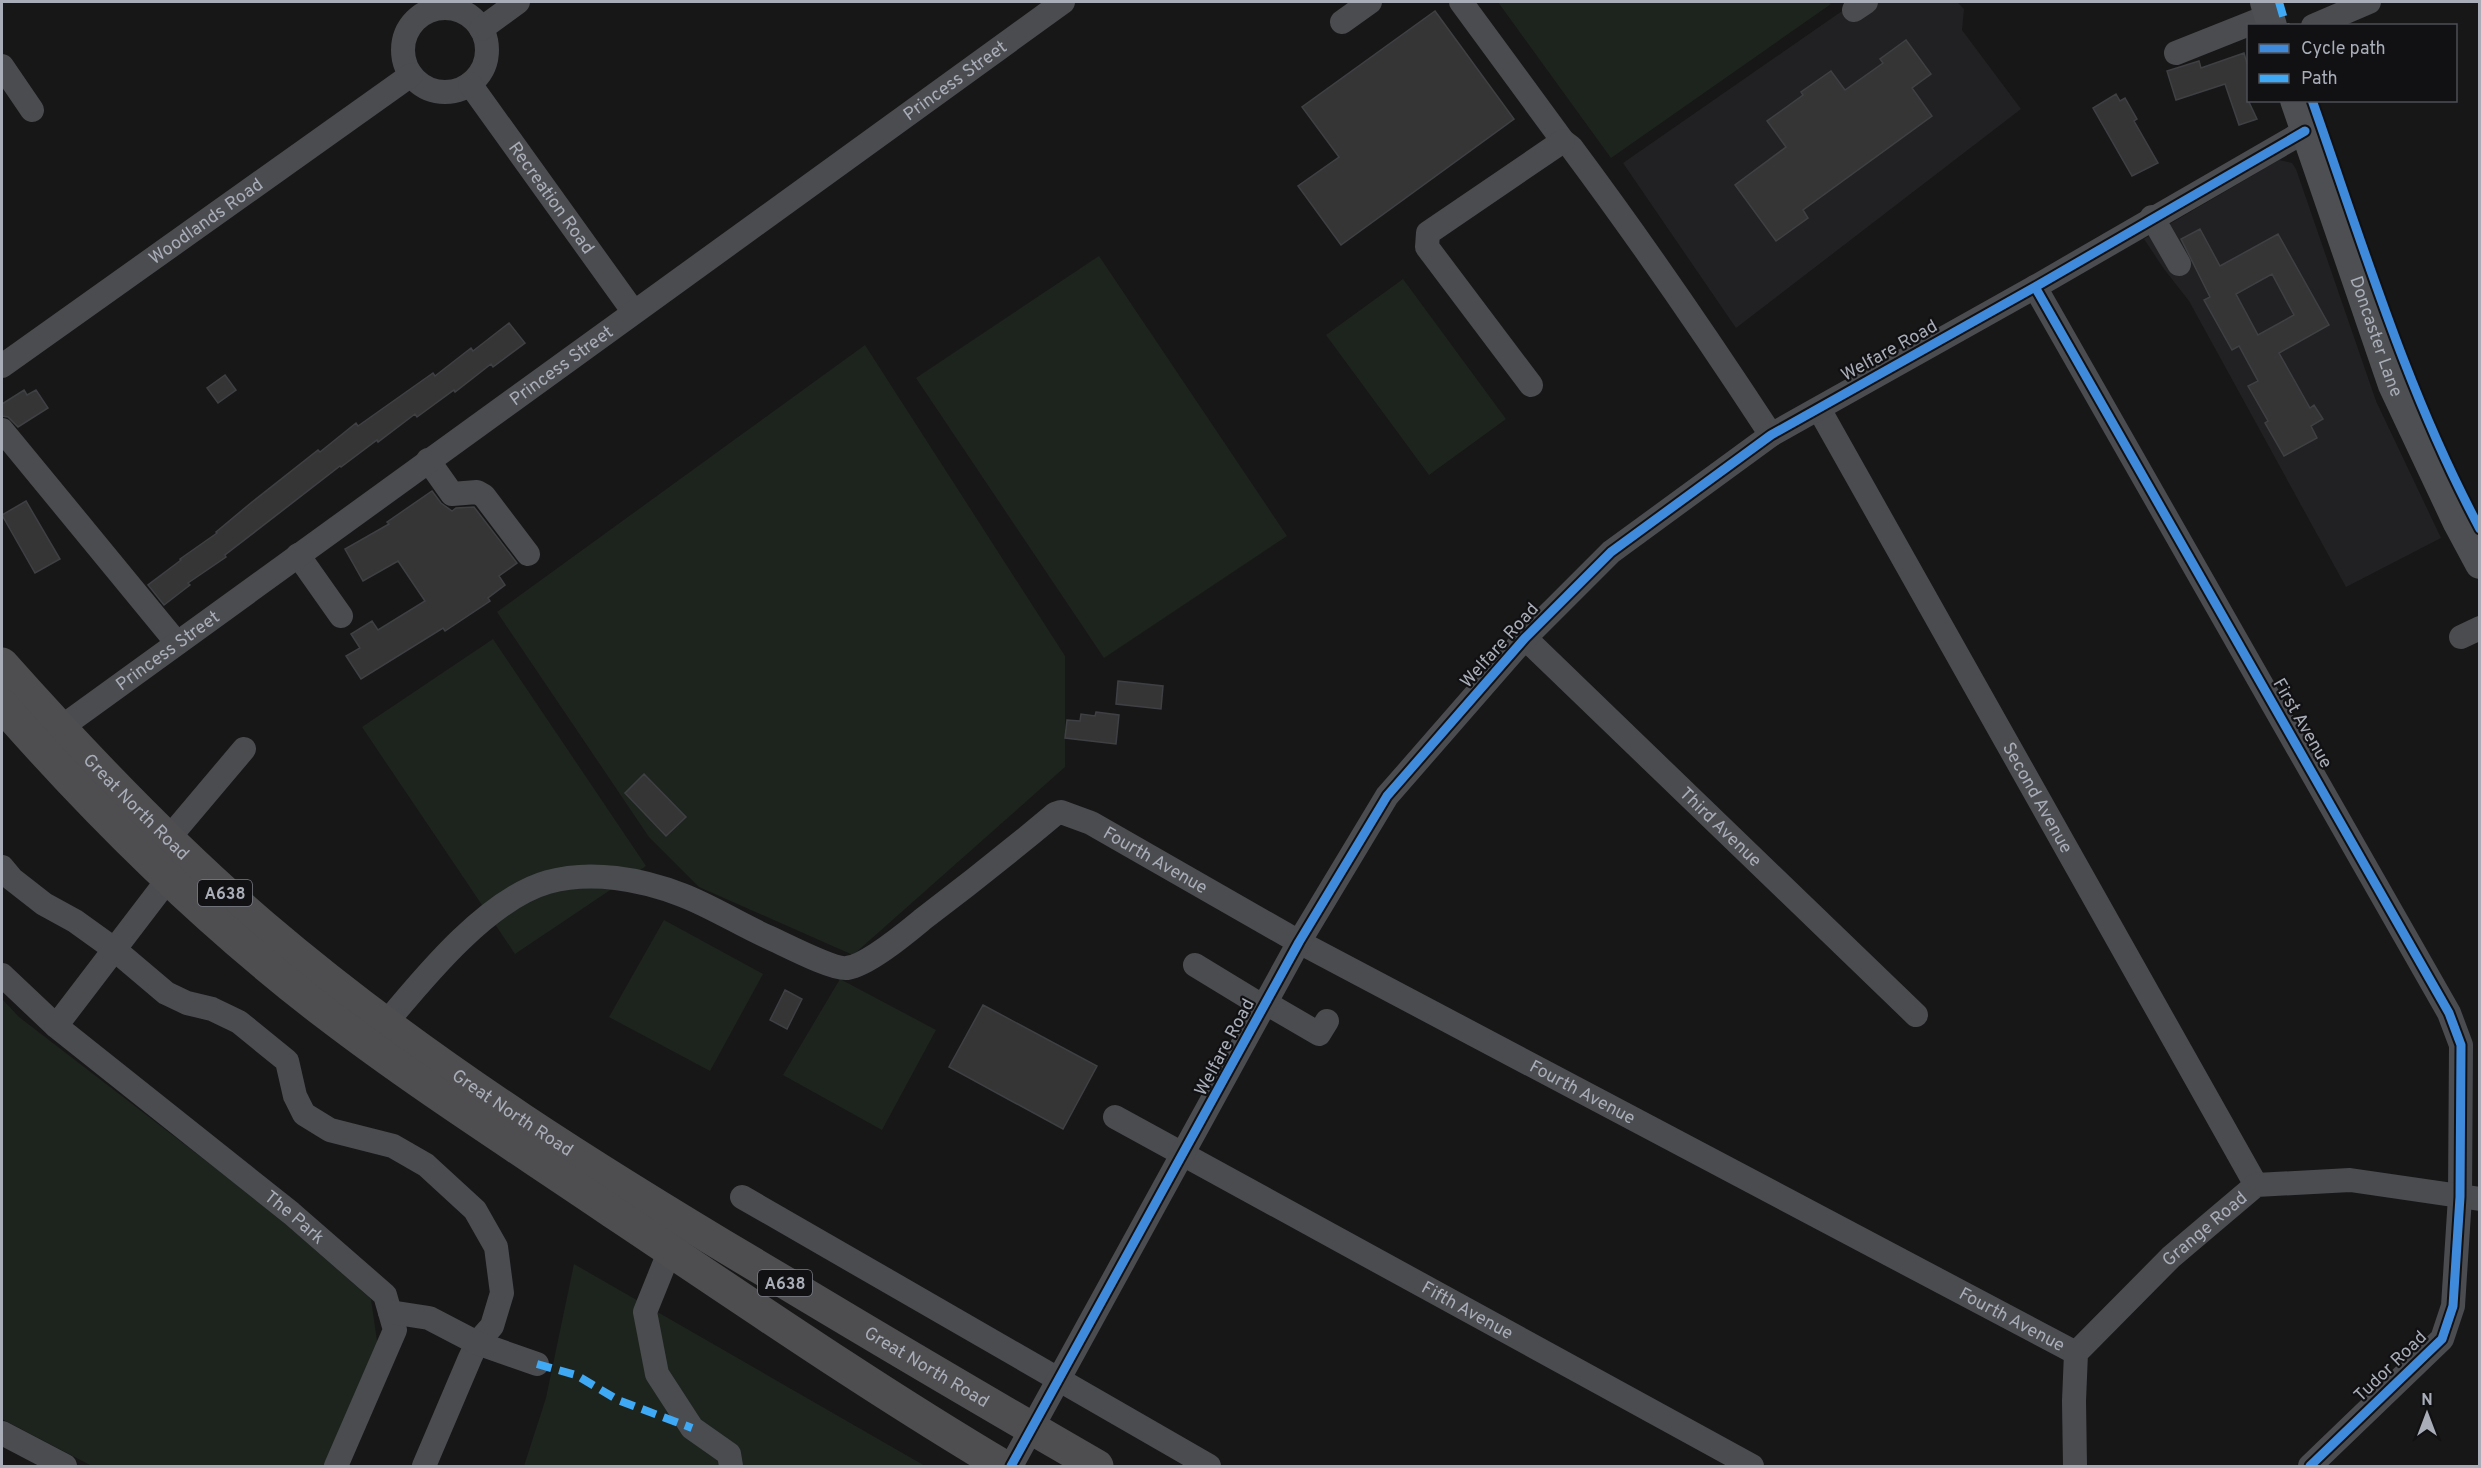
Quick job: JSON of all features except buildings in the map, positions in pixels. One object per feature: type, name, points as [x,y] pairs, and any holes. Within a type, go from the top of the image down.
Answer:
[{"type":"highway","name":"Great North Road","points":[[2,664],[59,729],[198,869],[266,928],[386,1023],[478,1090],[685,1224],[1097,1467]]},
{"type":"highway","name":"Great North Road","points":[[2,705],[105,817],[246,948],[325,1013],[460,1110],[927,1421],[1003,1467]]},
{"type":"main road","name":"Doncaster Lane","points":[[2296,102],[2393,385],[2458,523],[2480,564]]},
{"type":"street","points":[[481,28],[518,2]]},
{"type":"street","name":"Princess Street","points":[[59,729],[633,311],[1063,2]]},
{"type":"street","points":[[1342,22],[1370,2]]},
{"type":"street","points":[[1461,2],[1563,141],[1571,147],[1605,192],[1694,316],[1771,435]]},
{"type":"street","points":[[2318,24],[2369,2]]},
{"type":"street","points":[[452,8],[466,14],[481,28],[487,42],[488,53],[484,67],[470,84],[450,93],[435,92],[421,86],[406,69],[402,51],[411,10],[429,11],[452,8]]},
{"type":"street","points":[[2176,53],[2269,14]]},
{"type":"street","points":[[2,66],[32,110]]},
{"type":"street","name":"Woodlands Road","points":[[2,366],[411,75]]},
{"type":"street","name":"Recreation Road","points":[[470,84],[633,311]]},
{"type":"street","name":"Welfare Road","points":[[1011,1467],[1185,1154],[1299,942],[1387,796],[1525,638],[1611,552],[1771,435],[2035,287],[2152,217],[2304,131]]},
{"type":"street","points":[[1531,385],[1427,247],[1428,232],[1563,141]]},
{"type":"street","points":[[2152,217],[2179,264]]},
{"type":"street","name":"First Avenue","points":[[2035,287],[2449,1013],[2461,1045],[2470,1198]]},
{"type":"street","name":"Second Avenue","points":[[1819,409],[2256,1185]]},
{"type":"street","points":[[2,430],[177,643]]},
{"type":"street","points":[[428,460],[452,494],[477,492],[484,496],[528,554]]},
{"type":"street","points":[[298,555],[341,616]]},
{"type":"street","name":"Third Avenue","points":[[1525,638],[1916,1015]]},
{"type":"street","points":[[168,839],[244,749]]},
{"type":"street","name":"Fourth Avenue","points":[[386,1023],[432,969],[481,923],[518,894],[549,882],[578,877],[609,877],[654,886],[684,895],[747,927],[829,964],[845,968],[858,965],[896,940],[1055,814],[1061,812],[1091,823],[1299,942],[2076,1353]]},
{"type":"street","points":[[2,867],[12,879],[44,904],[75,921],[114,949],[166,993],[187,1003],[212,1009],[240,1022],[287,1061],[295,1096],[304,1114],[330,1130],[393,1146],[426,1165],[475,1210],[496,1247],[502,1293],[492,1326],[477,1343],[424,1467]]},
{"type":"street","points":[[56,1026],[169,878]]},
{"type":"street","points":[[1196,965],[1319,1034],[1327,1021]]},
{"type":"street","name":"The Park","points":[[2,975],[56,1026],[291,1213],[385,1294],[395,1330],[336,1467]]},
{"type":"street","name":"Fifth Avenue","points":[[1115,1116],[1752,1467]]},
{"type":"street","name":"Grange Road","points":[[2076,1353],[2171,1257],[2256,1185],[2350,1180],[2470,1198]]},
{"type":"street","points":[[742,1197],[1209,1467]]},
{"type":"street","name":"Tudor Road","points":[[2310,1467],[2442,1339],[2453,1306],[2470,1198]]},
{"type":"street","points":[[670,1250],[645,1312],[657,1374],[692,1428],[729,1454],[731,1467]]},
{"type":"street","points":[[390,1312],[429,1318],[477,1343],[537,1364]]},
{"type":"street","points":[[2075,1467],[2076,1353]]},
{"type":"street","points":[[2,1433],[65,1467]]},
{"type":"shaded area","points":[[1498,2],[1828,2],[1831,4],[1611,158]]},
{"type":"shaded area","points":[[1855,2],[1957,2],[1964,9],[1962,30],[2021,109],[1736,328],[1623,163]]},
{"type":"shaded area","points":[[2279,160],[2292,163],[2296,169],[2376,401],[2441,538],[2346,587],[2189,301],[2144,239]]},
{"type":"shaded area","points":[[1099,256],[1287,536],[1104,658],[916,378]]},
{"type":"shaded area","points":[[1403,279],[1506,419],[1429,475],[1326,335]]},
{"type":"shaded area","points":[[865,345],[1065,656],[1065,767],[853,955],[699,887],[649,837],[497,612]]},
{"type":"shaded area","points":[[493,639],[646,866],[515,954],[362,727]]},
{"type":"shaded area","points":[[664,920],[763,974],[710,1071],[609,1017]]},
{"type":"shaded area","points":[[840,979],[936,1030],[882,1130],[783,1075]]},
{"type":"shaded area","points":[[2,999],[19,1017],[270,1210],[371,1299],[379,1355],[324,1466],[92,1466],[2,1419]]},
{"type":"shaded area","points":[[574,1264],[925,1466],[524,1466],[546,1398]]},
{"type":"marked path","points":[[2279,2],[2285,24]]},
{"type":"marked path","points":[[537,1364],[576,1375],[618,1400],[692,1428]]},
{"type":"cycle path","points":[[2313,102],[2408,372],[2430,425],[2480,529]]},
{"type":"cycle path","points":[[1011,1466],[1299,942],[1387,796],[1525,638],[1611,552],[1771,435],[2035,287],[2305,131]]},
{"type":"cycle path","points":[[2035,287],[2449,1013],[2461,1045],[2460,1197],[2453,1306],[2442,1339],[2310,1466]]}]
